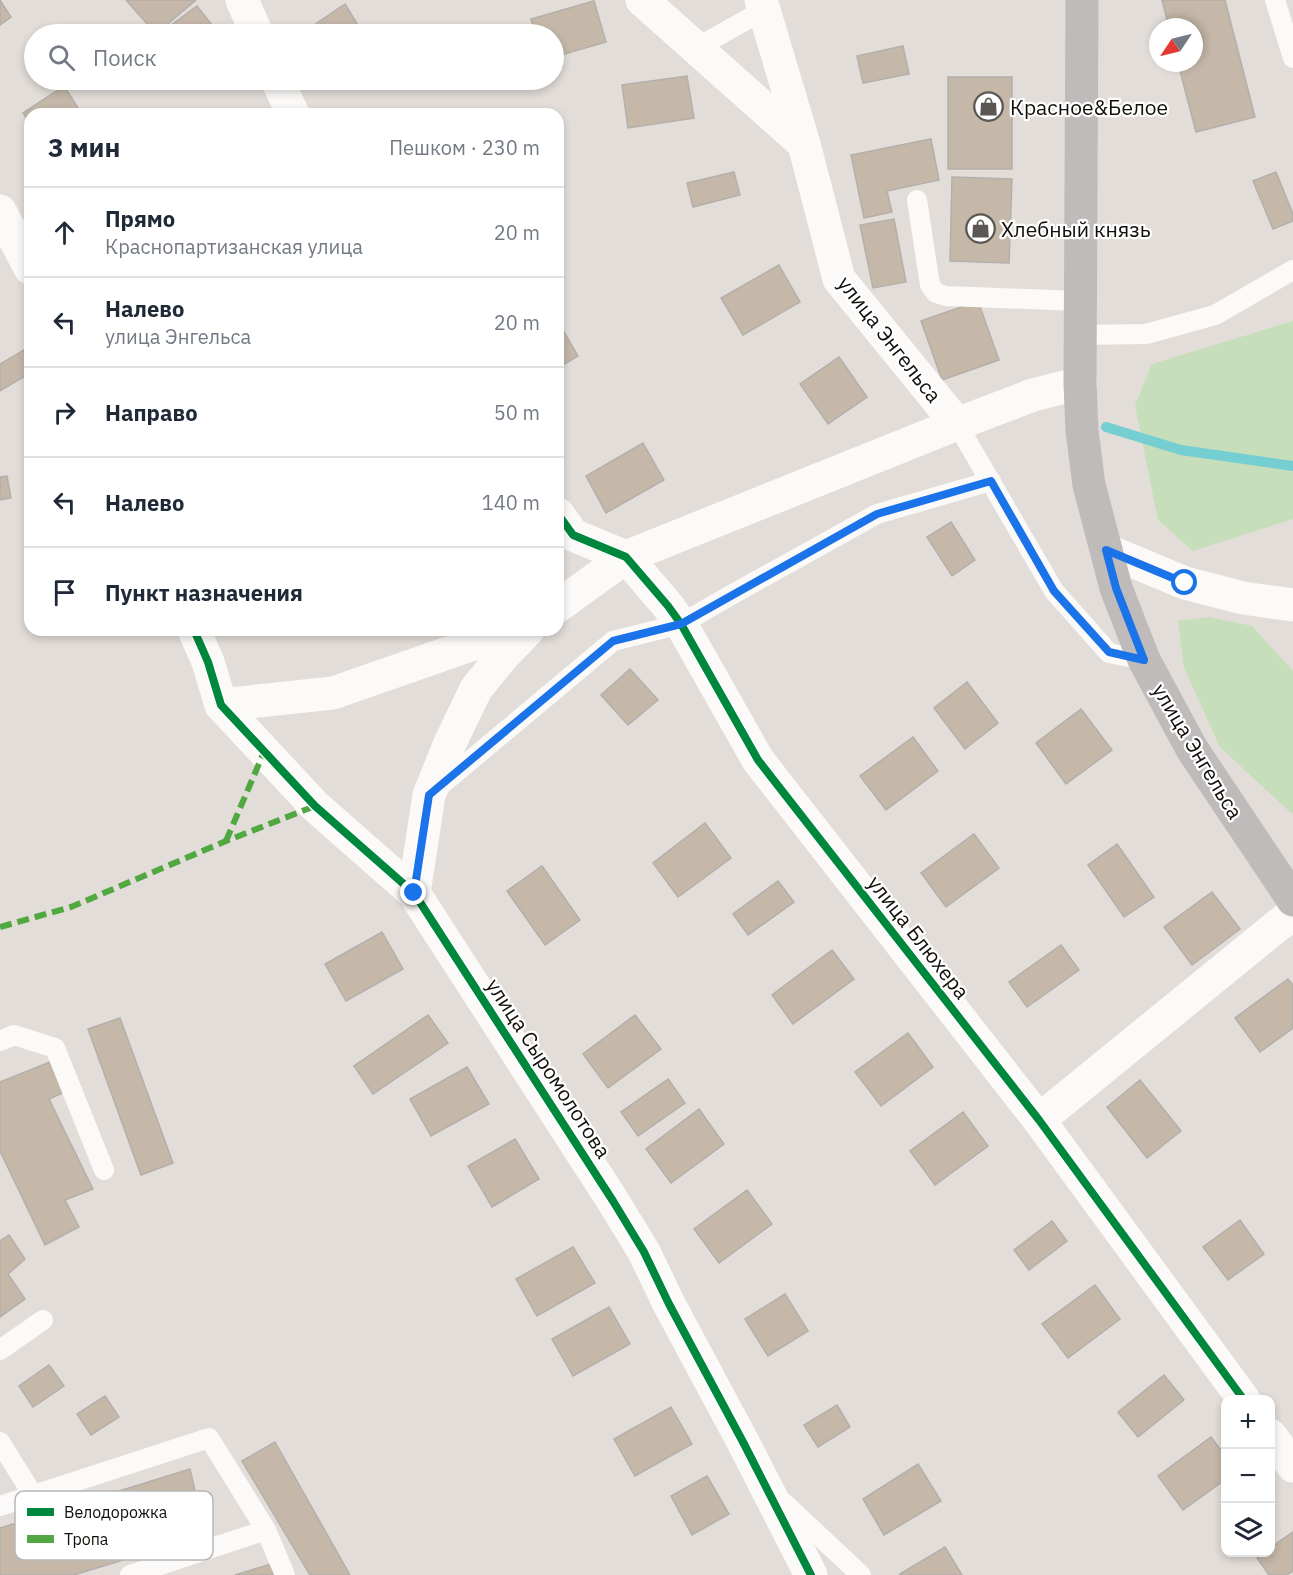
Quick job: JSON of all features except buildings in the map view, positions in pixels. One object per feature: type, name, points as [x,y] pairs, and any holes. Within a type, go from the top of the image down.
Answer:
[{"type":"main road","name":"улица Энгельса","points":[[1082,0],[1080,383],[1082,431],[1089,485],[1116,588],[1144,660],[1192,749],[1293,900]]},
{"type":"street","points":[[242,0],[253,24]]},
{"type":"street","points":[[642,0],[804,144]]},
{"type":"street","name":"улица Энгельса","points":[[763,5],[804,144],[839,279],[957,424]]},
{"type":"street","points":[[282,90],[290,108]]},
{"type":"street","points":[[0,211],[24,257]]},
{"type":"street","points":[[564,602],[626,557],[957,424],[1033,395],[1080,383]]},
{"type":"street","name":"улица Блюхера","points":[[564,522],[573,535],[626,557],[668,606],[681,624],[758,760],[1039,1120],[1240,1395]]},
{"type":"street","points":[[1106,550],[1185,583],[1243,598],[1293,604]]},
{"type":"street","points":[[221,705],[333,693],[497,636]]},
{"type":"street","points":[[414,893],[429,795],[450,743],[476,689],[522,636]]},
{"type":"street","name":"улица Сыромолотова","points":[[207,646],[221,705],[315,806],[414,893],[644,1252],[811,1575]]},
{"type":"street","points":[[1039,1120],[1293,914]]},
{"type":"street","points":[[1275,1442],[1293,1466]]},
{"type":"lane","points":[[1275,0],[1293,58]]},
{"type":"lane","points":[[696,48],[763,5]]},
{"type":"lane","points":[[917,200],[930,285],[936,293],[946,296],[1081,302]]},
{"type":"lane","points":[[1081,334],[1146,334],[1215,315],[1293,270]]},
{"type":"lane","points":[[957,424],[1054,591],[1109,652],[1144,660]]},
{"type":"lane","points":[[429,795],[613,641],[681,624],[877,514],[991,481]]},
{"type":"lane","points":[[0,1041],[14,1035],[55,1048],[104,1170]]},
{"type":"lane","points":[[0,1350],[43,1320]]},
{"type":"lane","points":[[45,1491],[209,1438],[266,1530],[285,1575]]},
{"type":"lane","points":[[0,1442],[31,1491]]},
{"type":"lane","points":[[765,1486],[861,1575]]},
{"type":"lane","points":[[0,1506],[15,1501]]},
{"type":"lane","points":[[213,1548],[266,1530]]},
{"type":"lane","points":[[130,1575],[175,1560]]},
{"type":"green space","points":[[1293,321],[1293,519],[1193,551],[1158,520],[1135,405],[1152,364]]},
{"type":"green space","points":[[1209,617],[1252,626],[1293,671],[1293,813],[1220,747],[1184,668],[1178,621]]},
{"type":"waterway","points":[[1106,427],[1181,450],[1293,466]]},
{"type":"marked path","points":[[226,841],[264,752]]},
{"type":"marked path","points":[[0,927],[71,907],[315,806]]},
{"type":"cycle path","points":[[564,522],[573,535],[626,557],[668,606],[681,624],[758,760],[1039,1120],[1240,1395]]},
{"type":"cycle path","points":[[197,636],[208,662],[221,705],[315,806],[414,893],[644,1252],[811,1575]]},
{"type":"place","name":"Красное&Белое","points":[[989,107]]},
{"type":"place","name":"Хлебный князь","points":[[980,229]]},
{"type":"route","points":[[414,893],[429,795],[613,641],[681,624],[877,514],[991,481],[1054,591],[1109,652],[1144,660],[1116,588],[1106,550],[1185,583]]}]
